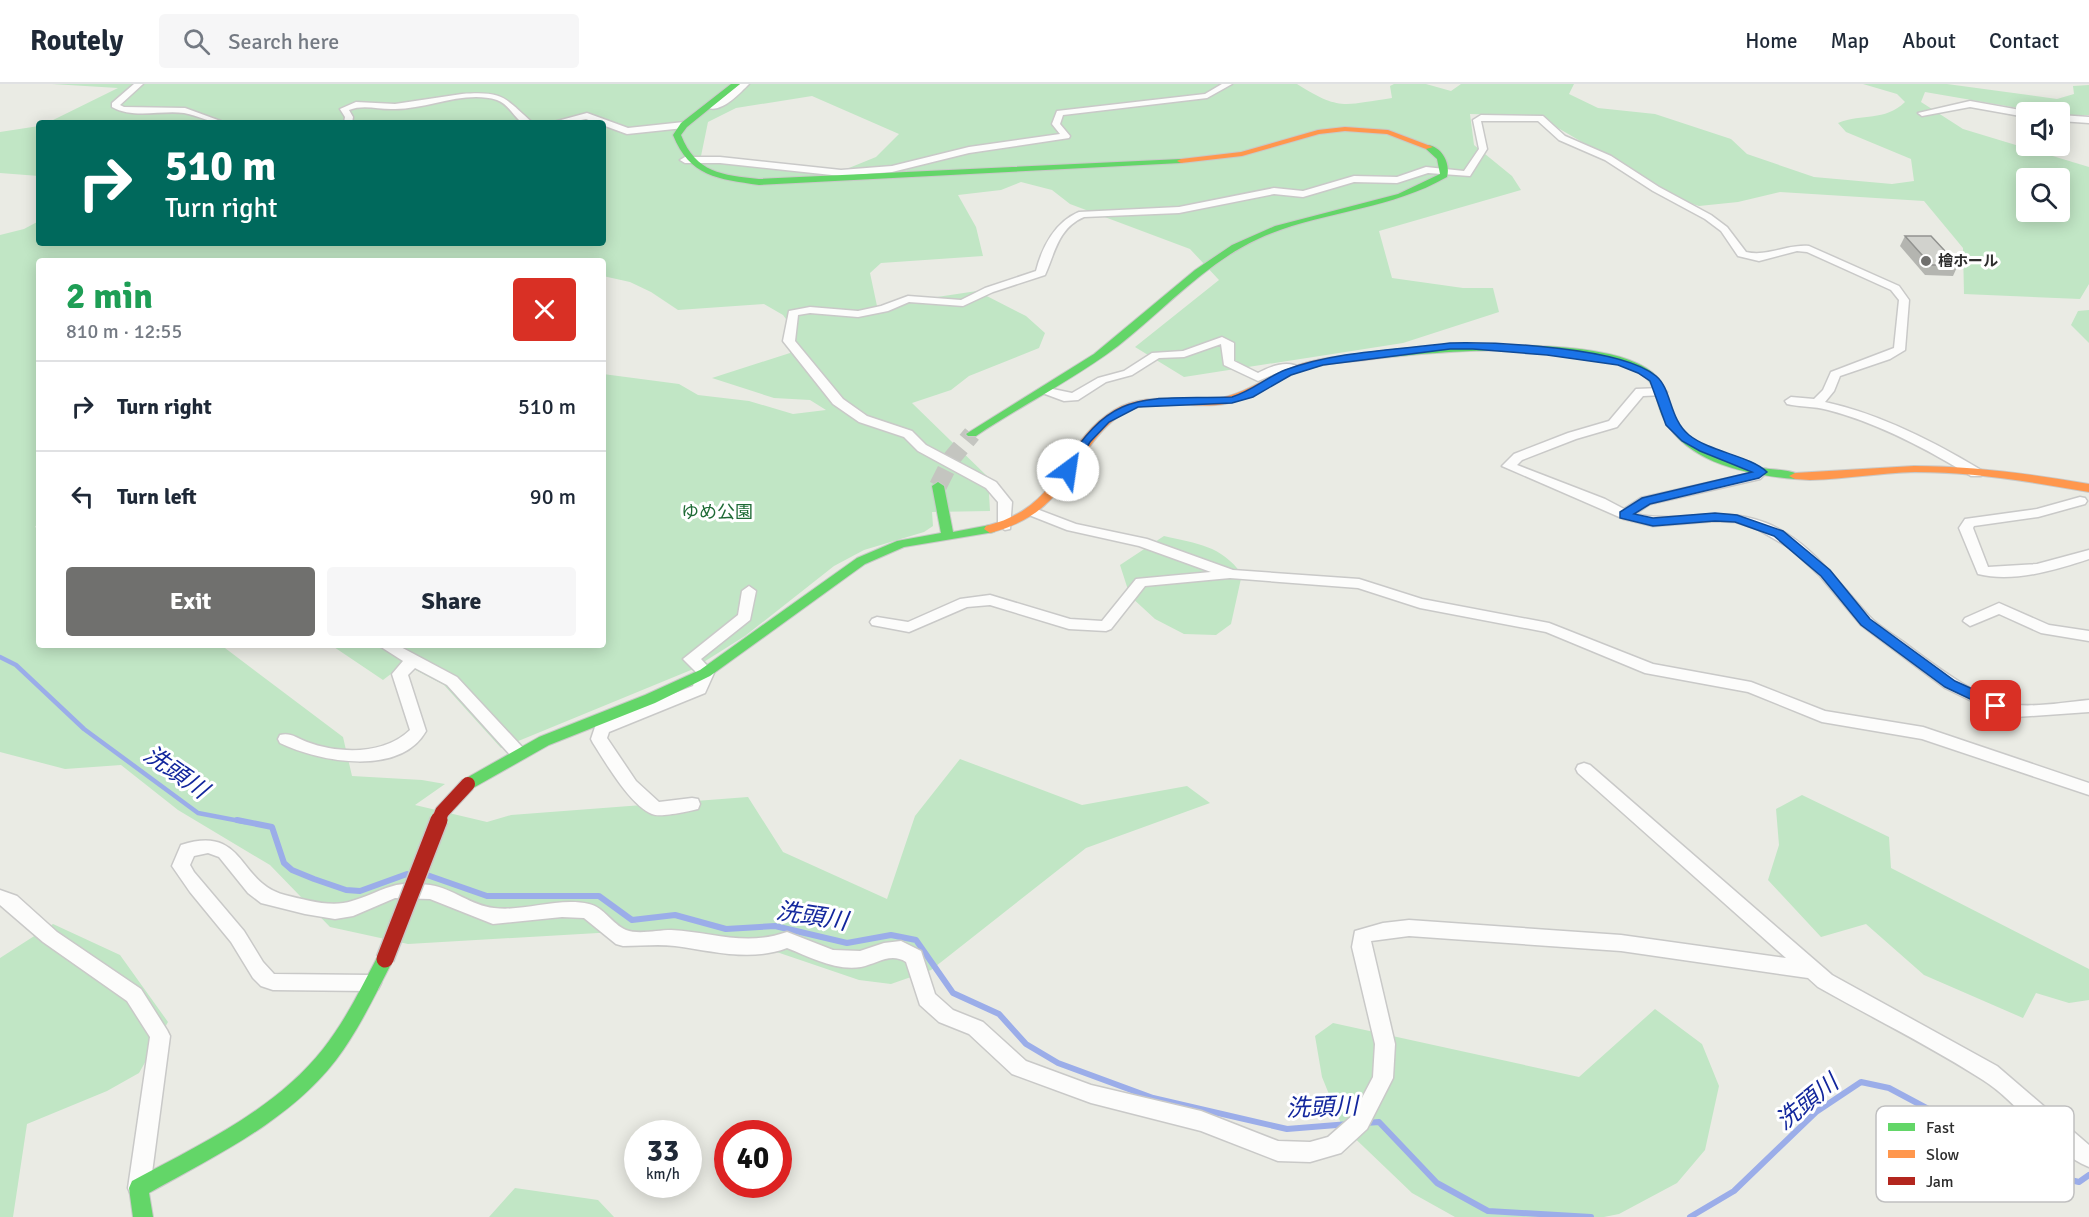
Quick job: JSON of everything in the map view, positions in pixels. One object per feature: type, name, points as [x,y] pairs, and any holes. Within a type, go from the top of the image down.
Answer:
[{"type":"street","points":[[139,84],[115,105],[122,109],[185,111],[213,120]]},
{"type":"street","points":[[736,84],[684,125],[677,135],[685,160],[706,171],[759,182],[1210,160],[1261,150],[1320,132],[1350,129],[1397,135],[1423,144],[1441,157],[1445,172]]},
{"type":"street","points":[[708,106],[718,106],[744,84]]},
{"type":"street","points":[[685,160],[759,163],[819,172],[892,169],[980,148],[1066,136],[1056,124],[1060,113],[1207,96],[1228,84]]},
{"type":"street","points":[[348,120],[344,109],[356,104],[397,107],[480,97],[504,100],[510,104],[514,114],[524,120]]},
{"type":"street","points":[[1922,113],[1970,104],[2016,112]]},
{"type":"street","points":[[568,120],[587,116],[598,120]]},
{"type":"street","points":[[1005,526],[1005,502],[991,485],[922,448],[908,434],[863,419],[837,401],[837,397],[789,341],[793,313],[810,310],[858,314],[884,309],[908,299],[955,303],[969,301],[989,290],[1041,273],[1043,258],[1068,220],[1082,214],[1179,210],[1274,191],[1304,194],[1354,179],[1397,180],[1417,176],[1426,170],[1467,174],[1483,149],[1477,120],[1481,118],[1540,118],[1562,138],[1608,158],[1656,189],[1708,217],[1724,230],[1742,254],[1760,258],[1797,248],[1809,249],[1895,288],[1904,300],[1899,350],[1886,357],[1835,374],[1828,391],[1817,403]]},
{"type":"street","points":[[2070,119],[2089,120]]},
{"type":"street","points":[[606,123],[627,131],[684,125]]},
{"type":"street","points":[[972,434],[1043,391],[1113,344],[1221,255],[1255,237],[1282,227],[1425,188],[1437,182],[1445,172]]},
{"type":"street","points":[[1043,391],[1064,397],[1074,396],[1102,380],[1128,373],[1156,355],[1184,354],[1222,340],[1228,343],[1228,363],[1258,377],[1277,368],[1296,369]]},
{"type":"street","points":[[139,1188],[228,1138],[292,1092],[334,1048],[385,959],[442,812],[468,784],[518,753],[670,691],[705,673],[756,641],[858,562],[915,539],[979,532],[1005,526],[1034,512],[1068,470],[1086,440],[1105,420],[1136,404],[1232,400],[1249,395],[1296,369],[1322,362],[1450,346],[1497,347],[1620,362],[1649,375],[1661,392],[1672,425],[1686,438],[1704,449],[1761,472],[1807,476],[1917,469],[1976,473],[2089,488]]},
{"type":"street","points":[[1661,392],[1640,392],[1613,424],[1572,436],[1518,457],[1508,466],[1600,502],[1624,515],[1653,522],[1715,517],[1737,518],[1762,526],[1795,545],[1825,573],[1866,622],[1950,684],[1996,706],[2016,711],[2089,706]]},
{"type":"street","points":[[1791,401],[1817,403],[1922,442],[1976,473]]},
{"type":"street","points":[[1624,515],[1646,501],[1743,479],[1761,472]]},
{"type":"street","points":[[2072,485],[2085,505],[1970,522],[1966,528],[1983,571],[2055,567],[2089,554]]},
{"type":"street","points":[[938,486],[948,534]]},
{"type":"street","points":[[1034,512],[1072,527],[1142,542],[1231,574]]},
{"type":"street","points":[[877,622],[909,627],[965,602],[990,600],[1069,624],[1106,626],[1141,582],[1231,574],[1359,584],[1420,603],[1549,628],[1650,669],[1751,687],[1822,716],[1923,733],[2089,789]]},
{"type":"street","points":[[705,673],[691,659],[745,617],[748,591]]},
{"type":"street","points":[[1970,621],[1999,608],[2046,630],[2089,636]]},
{"type":"street","points":[[391,648],[452,681],[518,753]]},
{"type":"street","points":[[286,739],[296,745],[344,756],[374,755],[398,747],[418,731],[400,674],[414,660]]},
{"type":"street","points":[[692,804],[657,809],[630,785],[599,739],[602,728],[700,689],[705,673]]},
{"type":"street","points":[[1584,769],[1825,981],[1990,1072],[2012,1087],[2031,1106]]},
{"type":"street","points":[[371,983],[265,980],[241,940],[192,884],[181,866],[187,850],[208,846],[225,852],[254,888],[267,898],[305,907],[335,911],[353,909],[394,891],[431,892],[493,916],[562,910],[588,912],[623,938],[672,938],[743,948],[771,946],[787,940],[832,958],[860,959],[884,951],[901,950],[914,957],[927,999],[946,1016],[976,1028],[1019,1068],[1091,1094],[1201,1121],[1278,1151],[1310,1152],[1334,1146],[1360,1122],[1383,1078],[1385,1044],[1361,946],[1362,936],[1389,927],[1411,926],[1440,932],[1621,943],[1811,970]]},
{"type":"street","points":[[0,897],[11,901],[50,937],[134,995],[160,1036],[139,1188],[143,1217]]},
{"type":"street","points":[[2074,1148],[2089,1157]]},
{"type":"green space","name":"ゆめ公園","points":[[52,84],[1297,84],[1323,99],[1352,104],[1392,98],[1390,86],[1394,84],[1426,84],[1451,91],[1461,84],[1574,84],[1569,94],[1598,108],[1655,114],[1731,139],[1747,154],[1814,177],[1892,184],[1914,181],[1911,159],[1846,132],[1838,123],[1881,115],[1905,102],[1897,94],[1863,84],[1947,84],[2057,99],[2074,94],[2073,86],[2089,85],[2089,115],[2070,115],[2070,102],[2016,102],[2016,108],[1925,92],[1921,102],[1963,129],[2016,145],[2016,156],[2053,156],[2089,167],[2089,284],[2080,299],[1964,294],[1963,248],[1924,201],[1780,192],[1738,202],[1699,206],[1683,201],[1558,128],[1544,116],[1470,114],[1474,145],[1512,176],[1521,190],[1379,231],[1392,278],[1463,288],[1493,288],[1499,312],[1403,343],[1184,377],[1135,347],[1219,280],[1190,249],[1070,204],[1052,190],[1021,182],[1001,190],[958,195],[976,227],[983,256],[881,263],[870,273],[877,306],[977,291],[1026,316],[1045,333],[1039,348],[969,376],[951,390],[912,403],[988,477],[990,511],[932,512],[933,526],[924,532],[864,550],[834,566],[745,636],[691,670],[501,748],[444,685],[404,664],[383,680],[335,648],[606,648],[606,374],[679,384],[698,395],[749,401],[793,414],[826,410],[810,400],[774,398],[712,378],[790,353],[797,334],[783,315],[764,304],[678,310],[651,292],[630,282],[606,277],[606,258],[36,258],[36,648],[225,648],[343,737],[352,776],[422,780],[445,784],[415,805],[487,822],[511,815],[748,797],[783,852],[887,899],[915,816],[960,759],[1082,805],[1187,786],[1210,803],[1086,848],[931,970],[891,984],[859,980],[744,941],[677,933],[598,933],[408,944],[330,927],[270,865],[178,810],[121,765],[65,769],[0,752],[0,235],[24,229],[36,223],[36,246],[606,246],[606,120],[53,120],[118,88]],"holes":[[[812,96],[899,134],[876,157],[844,170],[701,156],[708,122],[736,108]]]},
{"type":"green space","points":[[36,126],[36,176],[0,173],[0,132]]},
{"type":"green space","points":[[2089,310],[2089,343],[2071,325],[2078,311]]},
{"type":"green space","points":[[1164,536],[1217,551],[1234,564],[1242,574],[1231,624],[1216,635],[1184,634],[1155,619],[1130,596],[1120,565]]},
{"type":"green space","points":[[1802,795],[1889,837],[1891,868],[2089,969],[2089,1000],[2069,1003],[2036,993],[2023,1018],[1924,975],[1866,924],[1821,937],[1768,880],[1779,845],[1776,809]]},
{"type":"green space","points":[[53,924],[120,955],[168,1022],[139,1073],[107,1091],[27,1124],[13,1217],[0,1217],[0,958]]},
{"type":"green space","points":[[1655,1009],[1702,1044],[1719,1086],[1705,1150],[1677,1183],[1619,1214],[1604,1217],[1455,1217],[1412,1193],[1342,1126],[1322,1077],[1315,1036],[1333,1023],[1579,1077]]},
{"type":"green space","points":[[515,1188],[598,1200],[614,1217],[489,1217]]},
{"type":"building","points":[[1905,236],[1931,236],[1958,265],[1931,265]]},
{"type":"waterway","name":"洗頭川","points":[[0,657],[16,665],[84,729],[198,813],[245,822]]},
{"type":"waterway","name":"洗頭川","points":[[237,820],[272,827],[284,863],[292,870],[346,890],[360,891],[407,874]]},
{"type":"waterway","name":"洗頭川","points":[[427,875],[487,896],[599,896],[632,920],[675,915],[726,929],[775,926],[847,943],[891,935],[916,940],[953,993],[999,1014],[1026,1044],[1058,1063],[1153,1098],[1287,1129],[1349,1124]]},
{"type":"waterway","name":"洗頭川","points":[[1690,1217],[1734,1191],[1816,1112],[1861,1082],[1889,1088],[1923,1106]]},
{"type":"waterway","name":"洗頭川","points":[[1366,1123],[1379,1122],[1437,1183],[1488,1211],[1591,1217]]},
{"type":"waterway","name":"洗頭川","points":[[2074,1181],[2079,1182],[2089,1175]]},
{"type":"tunnel","points":[[938,486],[952,458],[972,434]]},
{"type":"traffic: fast","points":[[736,84],[684,125],[677,135],[682,149],[698,167],[720,176],[759,182],[1181,161]]},
{"type":"traffic: fast","points":[[972,434],[1114,344],[1199,272],[1235,247],[1278,228],[1401,196],[1424,187],[1444,175],[1441,159],[1429,147]]},
{"type":"traffic: fast","points":[[1382,355],[1443,349],[1519,348],[1594,354],[1624,362],[1653,379],[1657,384],[1669,419],[1679,433],[1692,444],[1708,454],[1743,467],[1795,476]]},
{"type":"traffic: fast","points":[[938,486],[947,534]]},
{"type":"traffic: fast","points":[[468,784],[544,741],[650,699],[705,673],[861,561],[901,544],[990,529]]},
{"type":"traffic: fast","points":[[143,1217],[139,1188],[210,1149],[256,1120],[299,1087],[318,1068],[347,1030],[385,959]]},
{"type":"traffic: slow","points":[[1181,161],[1242,154],[1318,132],[1345,129],[1388,132],[1429,147]]},
{"type":"traffic: slow","points":[[990,529],[1014,522],[1035,509],[1057,486],[1094,433],[1118,412],[1129,407],[1164,401],[1224,401],[1245,394],[1296,369],[1339,359],[1382,355]]},
{"type":"traffic: slow","points":[[1795,476],[1936,469],[2002,474],[2089,488]]},
{"type":"traffic: jam","points":[[385,959],[442,812],[468,784]]},
{"type":"place","name":"檜ホール","points":[[1926,261]]},
{"type":"route","points":[[1068,470],[1086,440],[1105,420],[1119,411],[1136,404],[1152,402],[1232,400],[1249,395],[1287,373],[1322,362],[1450,346],[1497,347],[1620,362],[1642,370],[1655,380],[1672,425],[1686,438],[1704,449],[1761,472],[1755,476],[1646,501],[1624,515],[1653,522],[1715,517],[1737,518],[1779,534],[1795,545],[1825,573],[1866,622],[1950,684],[1996,706]]}]
